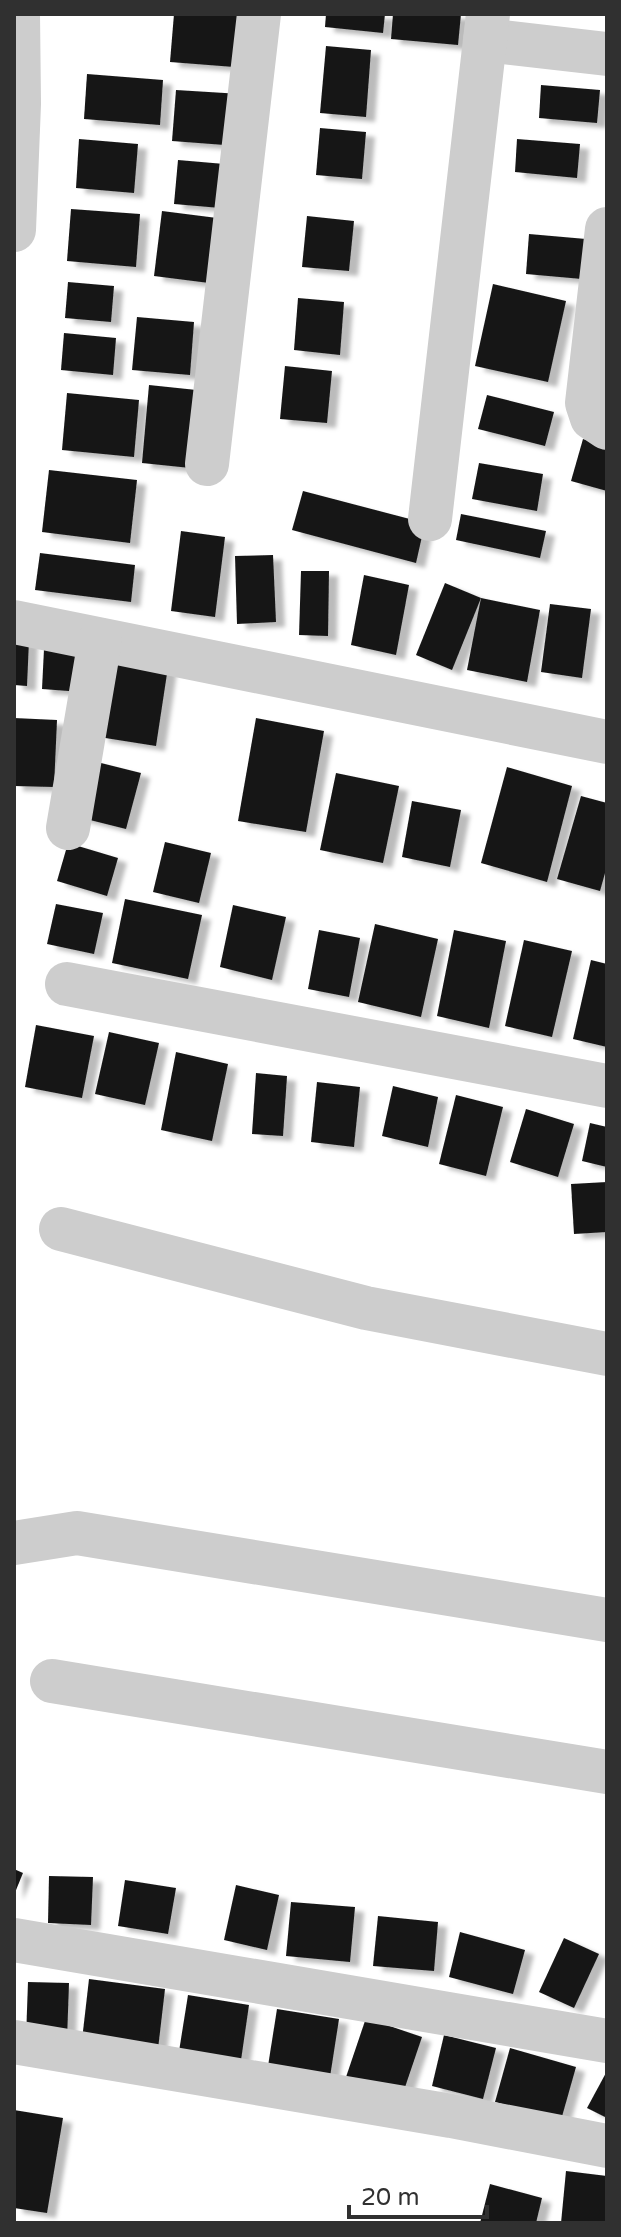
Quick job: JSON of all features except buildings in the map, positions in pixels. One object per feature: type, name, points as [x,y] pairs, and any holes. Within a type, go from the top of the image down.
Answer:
[{"type":"street","points":[[14,230],[19,104],[18,14]]},
{"type":"street","points":[[207,464],[259,14]]},
{"type":"street","points":[[430,519],[486,27],[607,54]]},
{"type":"street","points":[[607,229],[587,403],[592,418],[607,428]]},
{"type":"street","points":[[14,622],[607,742]]},
{"type":"street","points":[[68,828],[100,640]]},
{"type":"street","points":[[67,984],[607,1086]]},
{"type":"street","points":[[61,1229],[366,1308],[607,1354]]},
{"type":"street","points":[[14,1543],[77,1533],[607,1620]]},
{"type":"street","points":[[52,1681],[607,1772]]},
{"type":"street","points":[[14,1940],[607,2041]]},
{"type":"street","points":[[14,2042],[451,2116],[607,2146]]}]
